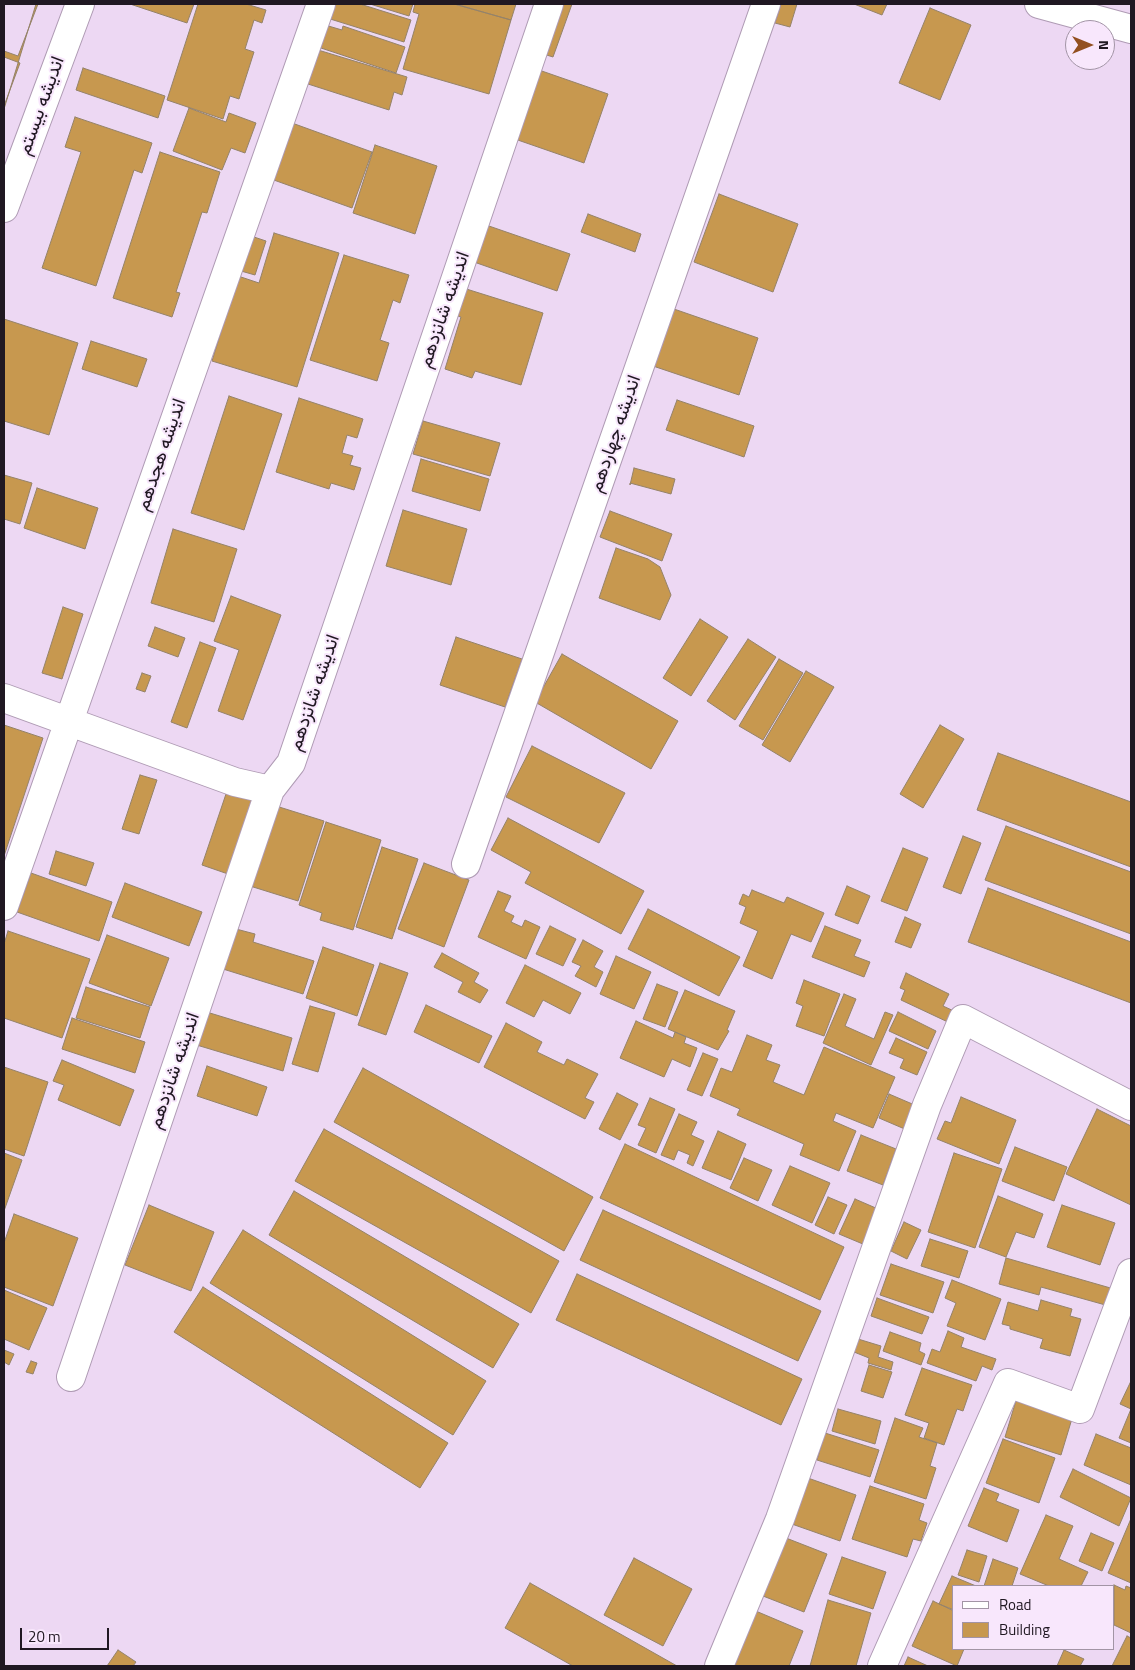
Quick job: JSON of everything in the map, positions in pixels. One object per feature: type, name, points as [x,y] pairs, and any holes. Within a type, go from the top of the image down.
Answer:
[{"type":"street","name":"اندیشه بیستم","points":[[4,208],[80,4]]},
{"type":"street","name":"اندیشه هجدهم","points":[[4,906],[321,4]]},
{"type":"street","name":"اندیشه شانزدهم","points":[[71,1377],[270,790],[292,763],[548,4]]},
{"type":"street","name":"اندیشه چهاردهم","points":[[466,864],[766,4]]},
{"type":"street","points":[[1039,4],[1131,29]]},
{"type":"street","points":[[4,698],[234,782],[270,790]]},
{"type":"street","points":[[719,1666],[780,1519],[927,1105],[963,1018],[1131,1106]]},
{"type":"street","points":[[882,1666],[1008,1383],[1080,1409],[1131,1273]]},
{"type":"building","points":[[4,4],[38,4],[18,56],[4,51]]},
{"type":"building","points":[[4,4],[36,4],[4,109]]},
{"type":"building","points":[[130,4],[194,4],[187,23]]},
{"type":"building","points":[[198,4],[246,4],[266,10],[262,23],[254,20],[245,49],[254,52],[239,99],[230,96],[223,119],[167,100]]},
{"type":"building","points":[[332,4],[360,4],[411,20],[404,42],[327,18]]},
{"type":"building","points":[[370,4],[413,4],[409,16]]},
{"type":"building","points":[[415,4],[454,4],[511,20],[489,94],[403,69],[419,14],[413,12]]},
{"type":"building","points":[[455,4],[516,4],[511,20]]},
{"type":"building","points":[[555,4],[572,4],[553,57],[537,52]]},
{"type":"building","points":[[781,4],[797,4],[790,27],[775,23]]},
{"type":"building","points":[[854,4],[887,4],[882,15]]},
{"type":"building","points":[[930,8],[971,25],[940,100],[899,83]]},
{"type":"building","points":[[325,25],[342,30],[343,26],[405,47],[396,73],[318,47]]},
{"type":"building","points":[[318,50],[407,77],[402,95],[394,92],[389,110],[308,84]]},
{"type":"building","points":[[4,57],[20,63],[4,106]]},
{"type":"building","points":[[83,68],[165,96],[158,118],[76,90]]},
{"type":"building","points":[[536,69],[608,94],[584,163],[512,138]]},
{"type":"building","points":[[189,108],[226,122],[229,113],[256,123],[245,153],[231,148],[222,170],[173,151]]},
{"type":"building","points":[[75,117],[152,143],[142,173],[134,170],[96,286],[42,268],[81,152],[65,147]]},
{"type":"building","points":[[292,123],[372,152],[352,208],[271,179]]},
{"type":"building","points":[[375,145],[437,166],[415,234],[353,213]]},
{"type":"building","points":[[160,152],[220,172],[207,213],[202,212],[176,292],[180,293],[172,317],[113,298]]},
{"type":"building","points":[[719,194],[798,224],[773,292],[694,262]]},
{"type":"building","points":[[588,214],[641,234],[635,252],[581,232]]},
{"type":"building","points":[[486,225],[570,254],[557,291],[474,262]]},
{"type":"building","points":[[274,233],[339,253],[297,387],[212,361],[238,276],[259,283]]},
{"type":"building","points":[[251,236],[266,241],[255,275],[241,271]]},
{"type":"building","points":[[344,255],[409,275],[400,303],[393,300],[380,340],[389,343],[377,381],[310,360]]},
{"type":"building","points":[[460,287],[543,313],[521,385],[475,371],[472,378],[445,369],[461,317],[451,314]]},
{"type":"building","points":[[671,308],[758,338],[739,395],[653,366]]},
{"type":"building","points":[[4,319],[78,343],[49,435],[4,421]]},
{"type":"building","points":[[91,341],[147,359],[137,387],[82,369]]},
{"type":"building","points":[[229,396],[282,414],[244,530],[191,513]]},
{"type":"building","points":[[299,398],[363,419],[357,438],[347,435],[342,453],[353,456],[350,465],[361,468],[354,490],[331,483],[329,489],[276,472]]},
{"type":"building","points":[[677,400],[754,426],[744,457],[666,430]]},
{"type":"building","points":[[423,421],[500,443],[490,476],[413,454]]},
{"type":"building","points":[[421,459],[489,479],[480,511],[412,491]]},
{"type":"building","points":[[634,468],[675,479],[671,494],[630,483]]},
{"type":"building","points":[[4,475],[32,483],[20,524],[4,519]]},
{"type":"building","points":[[37,488],[98,508],[85,549],[24,528]]},
{"type":"building","points":[[403,510],[467,529],[451,585],[386,566]]},
{"type":"building","points":[[610,511],[672,534],[662,561],[600,537]]},
{"type":"building","points":[[173,529],[237,549],[214,622],[151,603]]},
{"type":"building","points":[[616,548],[648,559],[660,567],[671,595],[660,620],[599,598]]},
{"type":"building","points":[[231,596],[281,615],[243,720],[218,711],[239,650],[214,641]]},
{"type":"building","points":[[63,607],[83,614],[62,679],[42,673]]},
{"type":"building","points":[[700,619],[728,637],[691,696],[663,678]]},
{"type":"building","points":[[155,627],[185,638],[178,657],[148,646]]},
{"type":"building","points":[[456,637],[522,659],[505,707],[440,685]]},
{"type":"building","points":[[748,639],[776,657],[735,720],[707,701]]},
{"type":"building","points":[[200,642],[216,648],[187,728],[171,722]]},
{"type":"building","points":[[562,654],[678,721],[651,769],[535,702]]},
{"type":"building","points":[[779,659],[803,673],[763,740],[739,726]]},
{"type":"building","points":[[806,671],[834,687],[790,762],[762,745]]},
{"type":"building","points":[[142,673],[151,676],[145,692],[136,689]]},
{"type":"building","points":[[4,725],[43,738],[4,856]]},
{"type":"building","points":[[940,725],[964,739],[923,808],[900,794]]},
{"type":"building","points":[[532,746],[625,793],[599,843],[506,797]]},
{"type":"building","points":[[998,753],[1131,802],[1131,867],[977,810]]},
{"type":"building","points":[[140,775],[157,780],[139,834],[122,829]]},
{"type":"building","points":[[228,788],[256,797],[231,875],[202,865]]},
{"type":"building","points":[[276,806],[324,821],[298,901],[250,886]]},
{"type":"building","points":[[508,818],[644,891],[621,934],[525,883],[531,872],[491,850]]},
{"type":"building","points":[[326,822],[381,840],[353,930],[320,920],[322,913],[299,905]]},
{"type":"building","points":[[1006,826],[1131,872],[1131,934],[985,880]]},
{"type":"building","points":[[963,836],[981,843],[961,894],[943,887]]},
{"type":"building","points":[[382,847],[418,859],[392,939],[356,927]]},
{"type":"building","points":[[903,848],[928,858],[907,911],[881,901]]},
{"type":"building","points":[[56,851],[94,863],[86,886],[49,874]]},
{"type":"building","points":[[424,863],[469,880],[444,947],[398,929]]},
{"type":"building","points":[[31,873],[112,902],[99,941],[17,912]]},
{"type":"building","points":[[125,883],[202,912],[189,946],[112,917]]},
{"type":"building","points":[[847,886],[870,896],[858,924],[835,915]]},
{"type":"building","points":[[988,888],[1131,942],[1131,1003],[968,942]]},
{"type":"building","points":[[752,890],[784,903],[787,897],[824,913],[811,942],[791,934],[772,979],[743,966],[758,931],[740,923],[746,907],[739,904],[743,894],[749,897]]},
{"type":"building","points":[[498,891],[511,896],[504,911],[514,916],[511,922],[522,927],[525,920],[540,927],[526,959],[478,937]]},
{"type":"building","points":[[648,909],[740,957],[719,996],[628,949]]},
{"type":"building","points":[[905,917],[921,924],[911,948],[895,942]]},
{"type":"building","points":[[550,926],[576,939],[563,966],[536,954]]},
{"type":"building","points":[[825,926],[861,940],[854,956],[870,962],[864,977],[812,957]]},
{"type":"building","points":[[236,929],[255,934],[253,942],[314,961],[303,994],[223,969]]},
{"type":"building","points":[[8,931],[90,959],[62,1038],[4,1018],[4,944]]},
{"type":"building","points":[[107,935],[169,958],[151,1006],[89,983]]},
{"type":"building","points":[[583,940],[603,951],[594,967],[603,972],[596,987],[575,976],[581,966],[572,962]]},
{"type":"building","points":[[323,947],[374,965],[357,1016],[306,998]]},
{"type":"building","points":[[442,953],[479,973],[474,982],[488,990],[480,1003],[458,992],[463,982],[434,967]]},
{"type":"building","points":[[616,956],[651,972],[634,1009],[600,994]]},
{"type":"building","points":[[380,963],[408,973],[386,1035],[358,1025]]},
{"type":"building","points":[[525,965],[581,993],[570,1014],[543,1000],[534,1017],[506,1003]]},
{"type":"building","points":[[906,973],[949,994],[943,1006],[956,1012],[950,1023],[901,1000],[905,990],[900,988]]},
{"type":"building","points":[[804,980],[840,994],[824,1036],[796,1026],[803,1006],[796,1003]]},
{"type":"building","points":[[657,984],[678,992],[665,1027],[643,1019]]},
{"type":"building","points":[[86,987],[150,1007],[140,1038],[76,1018]]},
{"type":"building","points":[[685,990],[735,1011],[727,1030],[729,1031],[718,1050],[668,1029]]},
{"type":"building","points":[[844,994],[856,999],[845,1026],[874,1039],[885,1012],[893,1015],[871,1065],[823,1043]]},
{"type":"building","points":[[426,1005],[492,1036],[479,1063],[414,1032]]},
{"type":"building","points":[[310,1006],[335,1013],[318,1072],[292,1064]]},
{"type":"building","points":[[200,1010],[292,1038],[283,1071],[190,1043]]},
{"type":"building","points":[[898,1012],[936,1031],[928,1049],[889,1031]]},
{"type":"building","points":[[72,1018],[145,1042],[135,1073],[62,1049]]},
{"type":"building","points":[[636,1021],[673,1038],[675,1032],[686,1037],[684,1043],[697,1048],[690,1067],[672,1059],[664,1077],[620,1058]]},
{"type":"building","points":[[506,1023],[542,1042],[537,1052],[564,1065],[567,1059],[598,1074],[585,1098],[594,1102],[585,1119],[484,1067]]},
{"type":"building","points":[[747,1035],[772,1045],[766,1060],[780,1065],[773,1082],[804,1095],[824,1047],[895,1077],[873,1128],[836,1113],[833,1121],[856,1131],[839,1171],[800,1155],[804,1144],[737,1115],[740,1109],[710,1096],[721,1068],[732,1072]]},
{"type":"building","points":[[896,1038],[927,1052],[917,1075],[900,1068],[904,1059],[889,1053]]},
{"type":"building","points":[[703,1053],[718,1059],[702,1096],[687,1090]]},
{"type":"building","points":[[62,1060],[134,1090],[120,1126],[58,1100],[64,1085],[53,1081]]},
{"type":"building","points":[[207,1066],[267,1087],[257,1116],[197,1096]]},
{"type":"building","points":[[4,1067],[48,1082],[24,1156],[4,1149]]},
{"type":"building","points":[[363,1068],[593,1197],[564,1251],[334,1122]]},
{"type":"building","points":[[617,1093],[638,1104],[620,1140],[599,1129]]},
{"type":"building","points":[[889,1094],[917,1106],[907,1130],[879,1118]]},
{"type":"building","points":[[961,1097],[1016,1120],[999,1164],[937,1139],[945,1121],[951,1123]]},
{"type":"building","points":[[650,1098],[675,1109],[656,1153],[638,1145],[646,1128],[638,1125]]},
{"type":"building","points":[[1097,1109],[1131,1126],[1131,1205],[1066,1174]]},
{"type":"building","points":[[679,1114],[697,1122],[691,1135],[704,1141],[693,1166],[687,1163],[690,1155],[678,1150],[674,1160],[661,1155]]},
{"type":"building","points":[[324,1129],[559,1261],[531,1313],[295,1181]]},
{"type":"building","points":[[718,1131],[746,1144],[731,1180],[702,1168]]},
{"type":"building","points":[[861,1135],[896,1149],[883,1185],[847,1171]]},
{"type":"building","points":[[625,1144],[844,1247],[820,1300],[600,1198]]},
{"type":"building","points":[[1015,1147],[1067,1167],[1054,1201],[1002,1181]]},
{"type":"building","points":[[4,1153],[22,1160],[4,1211]]},
{"type":"building","points":[[954,1153],[1002,1169],[975,1248],[928,1232]]},
{"type":"building","points":[[744,1158],[772,1170],[758,1201],[730,1188]]},
{"type":"building","points":[[790,1166],[830,1183],[812,1223],[772,1205]]},
{"type":"building","points":[[294,1191],[519,1324],[493,1368],[269,1235]]},
{"type":"building","points":[[998,1196],[1043,1214],[1034,1238],[1016,1232],[1006,1257],[979,1247]]},
{"type":"building","points":[[828,1197],[847,1205],[834,1234],[815,1225]]},
{"type":"building","points":[[855,1199],[885,1212],[870,1247],[839,1234]]},
{"type":"building","points":[[149,1205],[214,1232],[191,1291],[125,1265]]},
{"type":"building","points":[[1062,1205],[1115,1223],[1100,1265],[1047,1247]]},
{"type":"building","points":[[603,1210],[821,1311],[798,1361],[580,1260]]},
{"type":"building","points":[[14,1214],[78,1238],[53,1306],[4,1287],[4,1243]]},
{"type":"building","points":[[904,1222],[921,1230],[907,1259],[891,1251]]},
{"type":"building","points":[[243,1230],[486,1381],[453,1435],[210,1283]]},
{"type":"building","points":[[930,1239],[968,1251],[959,1278],[921,1266]]},
{"type":"building","points":[[1006,1258],[1114,1289],[1109,1306],[1041,1287],[1039,1295],[999,1284]]},
{"type":"building","points":[[891,1264],[944,1282],[933,1313],[880,1295]]},
{"type":"building","points":[[577,1274],[802,1379],[781,1425],[556,1320]]},
{"type":"building","points":[[952,1280],[1001,1299],[985,1340],[947,1326],[956,1303],[945,1298]]},
{"type":"building","points":[[203,1287],[448,1443],[420,1488],[174,1332]]},
{"type":"building","points":[[4,1290],[47,1308],[29,1350],[4,1339]]},
{"type":"building","points":[[877,1298],[929,1317],[922,1334],[871,1316]]},
{"type":"building","points":[[1041,1300],[1072,1309],[1070,1316],[1081,1319],[1070,1356],[1040,1348],[1043,1339],[1010,1329],[1010,1326],[1002,1324],[1008,1302],[1038,1311]]},
{"type":"building","points":[[948,1331],[964,1338],[961,1347],[996,1359],[992,1370],[982,1366],[976,1381],[927,1363],[932,1349],[940,1352]]},
{"type":"building","points":[[890,1332],[921,1343],[919,1351],[925,1354],[921,1365],[883,1351]]},
{"type":"building","points":[[858,1339],[881,1346],[878,1357],[893,1362],[891,1370],[868,1363],[869,1358],[854,1352]]},
{"type":"building","points":[[4,1350],[14,1354],[9,1365],[4,1362]]},
{"type":"building","points":[[31,1361],[37,1363],[33,1374],[26,1372]]},
{"type":"building","points":[[869,1365],[892,1372],[883,1398],[861,1391]]},
{"type":"building","points":[[922,1368],[972,1385],[963,1411],[957,1409],[944,1445],[924,1438],[929,1423],[905,1415]]},
{"type":"building","points":[[1131,1381],[1131,1409],[1120,1404]]},
{"type":"building","points":[[1018,1394],[1074,1412],[1061,1455],[1005,1437]]},
{"type":"building","points":[[838,1409],[881,1421],[875,1444],[832,1431]]},
{"type":"building","points":[[1131,1409],[1131,1443],[1119,1438]]},
{"type":"building","points":[[895,1418],[923,1428],[919,1437],[937,1443],[930,1466],[936,1468],[926,1499],[874,1482]]},
{"type":"building","points":[[825,1433],[879,1450],[870,1477],[817,1460]]},
{"type":"building","points":[[1096,1434],[1131,1448],[1131,1485],[1084,1465]]},
{"type":"building","points":[[1003,1439],[1055,1458],[1039,1503],[986,1483]]},
{"type":"building","points":[[1073,1469],[1131,1498],[1119,1526],[1060,1497]]},
{"type":"building","points":[[805,1477],[856,1495],[840,1541],[789,1523]]},
{"type":"building","points":[[870,1486],[924,1504],[919,1520],[927,1523],[921,1541],[913,1539],[907,1557],[852,1539]]},
{"type":"building","points":[[984,1488],[999,1494],[996,1501],[1019,1510],[1007,1542],[968,1526]]},
{"type":"building","points":[[1046,1515],[1073,1526],[1059,1559],[1088,1572],[1082,1585],[1047,1585],[1020,1574]]},
{"type":"building","points":[[1131,1522],[1131,1583],[1108,1573]]},
{"type":"building","points":[[1091,1533],[1114,1543],[1102,1571],[1079,1561]]},
{"type":"building","points":[[786,1538],[827,1554],[804,1612],[763,1596]]},
{"type":"building","points":[[967,1550],[987,1556],[979,1582],[958,1575]]},
{"type":"building","points":[[842,1557],[886,1572],[873,1609],[829,1594]]},
{"type":"building","points":[[634,1558],[692,1589],[663,1646],[604,1615]]},
{"type":"building","points":[[993,1559],[1018,1568],[1012,1585],[984,1585]]},
{"type":"building","points":[[952,1576],[974,1585],[952,1585],[952,1609],[939,1604]]},
{"type":"building","points":[[530,1583],[677,1666],[573,1666],[505,1628]]},
{"type":"building","points":[[1115,1585],[1125,1590],[1126,1586],[1131,1588],[1131,1633],[1115,1625]]},
{"type":"building","points":[[828,1600],[871,1613],[856,1666],[810,1666]]},
{"type":"building","points":[[933,1601],[952,1610],[952,1650],[964,1650],[957,1666],[912,1646]]},
{"type":"building","points":[[751,1609],[803,1631],[789,1666],[727,1666]]},
{"type":"building","points":[[1127,1636],[1131,1638],[1131,1666],[1112,1666]]},
{"type":"building","points":[[118,1650],[136,1662],[133,1666],[107,1666]]},
{"type":"building","points":[[1064,1650],[1084,1659],[1080,1666],[1057,1666]]},
{"type":"building","points":[[908,1657],[928,1666],[904,1666]]}]
